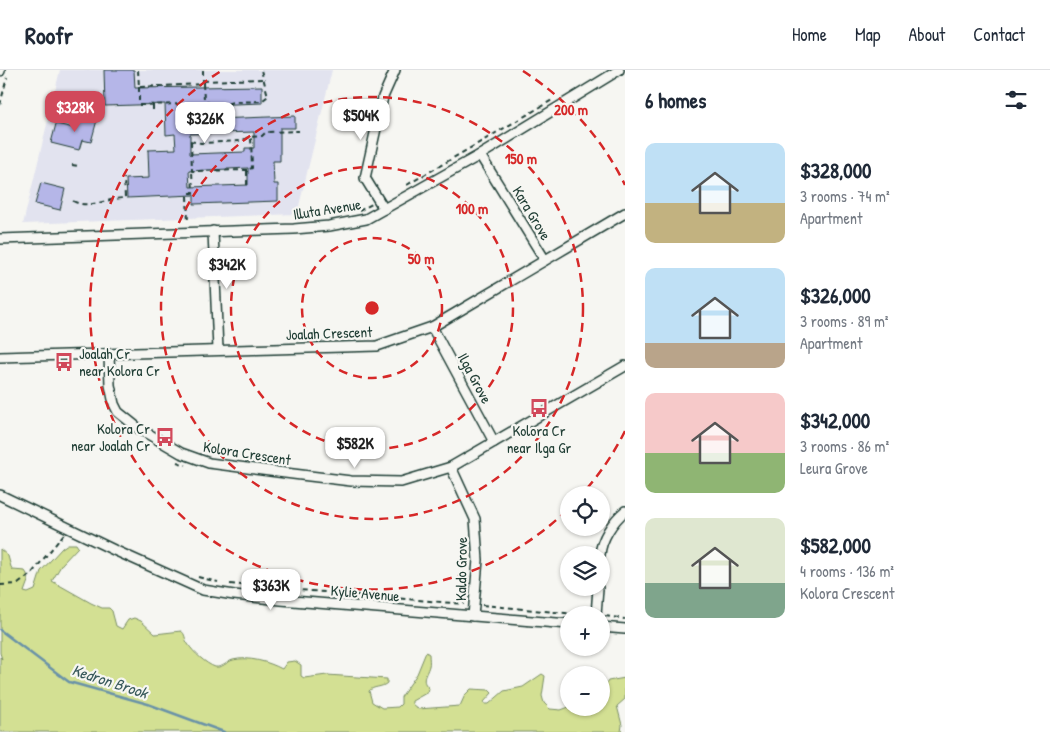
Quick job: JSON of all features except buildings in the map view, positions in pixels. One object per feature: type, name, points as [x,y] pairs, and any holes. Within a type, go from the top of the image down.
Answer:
[{"type":"street","points":[[381,205],[365,178],[383,96],[395,70]]},
{"type":"street","name":"Illuta Avenue","points":[[0,239],[294,229],[329,226],[366,219],[381,205],[480,155],[619,70]]},
{"type":"street","name":"Kara Grove","points":[[480,155],[545,260]]},
{"type":"street","name":"Joalah Crescent","points":[[0,358],[377,346],[432,327],[625,213]]},
{"type":"street","points":[[213,231],[218,350]]},
{"type":"street","name":"Ilga Grove","points":[[432,327],[494,442]]},
{"type":"street","name":"Kolora Crescent","points":[[109,354],[110,385],[114,404],[118,412],[138,428],[180,454],[209,462],[352,481],[401,482],[451,467],[625,366]]},
{"type":"street","name":"Kaldo Grove","points":[[451,467],[474,519],[478,560],[473,616]]},
{"type":"street","name":"Kylie Avenue","points":[[0,495],[203,590],[281,600],[560,623]]},
{"type":"street","points":[[601,546],[616,518],[625,511]]},
{"type":"street","points":[[610,628],[625,629]]},
{"type":"path","points":[[0,105],[9,70]]},
{"type":"path","points":[[138,70],[139,105],[187,104],[208,108]]},
{"type":"path","points":[[203,70],[204,99],[209,104],[208,108],[210,118],[194,112],[195,110],[206,109],[208,108],[233,102],[262,101],[268,96],[261,70]]},
{"type":"path","points":[[139,87],[264,79]]},
{"type":"path","points":[[404,186],[556,97]]},
{"type":"path","points":[[153,105],[153,112]]},
{"type":"path","points":[[190,193],[193,193],[191,141],[201,143],[240,141],[262,136],[266,132],[299,131]]},
{"type":"path","points":[[192,171],[247,170],[252,168],[251,137]]},
{"type":"path","points":[[72,165],[78,166]]},
{"type":"path","points":[[247,170],[247,185]]},
{"type":"path","points":[[73,201],[78,204],[102,203],[117,198],[125,198],[124,178]]},
{"type":"path","points":[[187,196],[188,224]]},
{"type":"path","points":[[358,211],[381,205]]},
{"type":"path","points":[[0,585],[18,584],[32,573],[68,528]]},
{"type":"path","points":[[198,577],[224,584],[560,612]]},
{"type":"path","points":[[610,617],[625,619]]},
{"type":"shaded area","points":[[60,70],[332,70],[297,214],[23,224]]},
{"type":"green space","points":[[68,544],[76,544],[78,547],[62,564],[52,581],[91,603],[102,608],[109,608],[112,611],[116,626],[122,629],[128,620],[134,618],[141,621],[155,634],[181,631],[193,651],[204,661],[215,667],[220,667],[233,660],[252,659],[282,669],[287,662],[295,661],[301,665],[301,676],[304,678],[327,675],[387,679],[385,685],[369,691],[372,702],[382,708],[398,707],[401,704],[401,697],[417,674],[426,652],[429,654],[429,666],[424,680],[429,688],[428,692],[412,701],[412,704],[418,709],[460,706],[465,695],[471,689],[489,690],[492,693],[484,702],[489,704],[504,691],[523,687],[542,674],[545,676],[542,696],[544,703],[550,709],[560,710],[560,716],[610,716],[610,681],[625,678],[625,699],[617,706],[622,725],[621,732],[0,732],[0,657],[2,659],[0,653],[0,549],[8,556],[13,570],[25,571],[27,574],[28,581],[24,592],[28,593],[35,590],[41,571]]},
{"type":"waterway","name":"Kedron Brook","points":[[0,630],[69,682],[148,704],[224,732]]},
{"type":"place","name":"Joalah Cr near Kolora Cr","points":[[64,362]]},
{"type":"place","name":"Kolora Cr near Ilga Gr","points":[[539,408]]},
{"type":"place","name":"Kolora Cr near Joalah Cr","points":[[165,437]]}]
